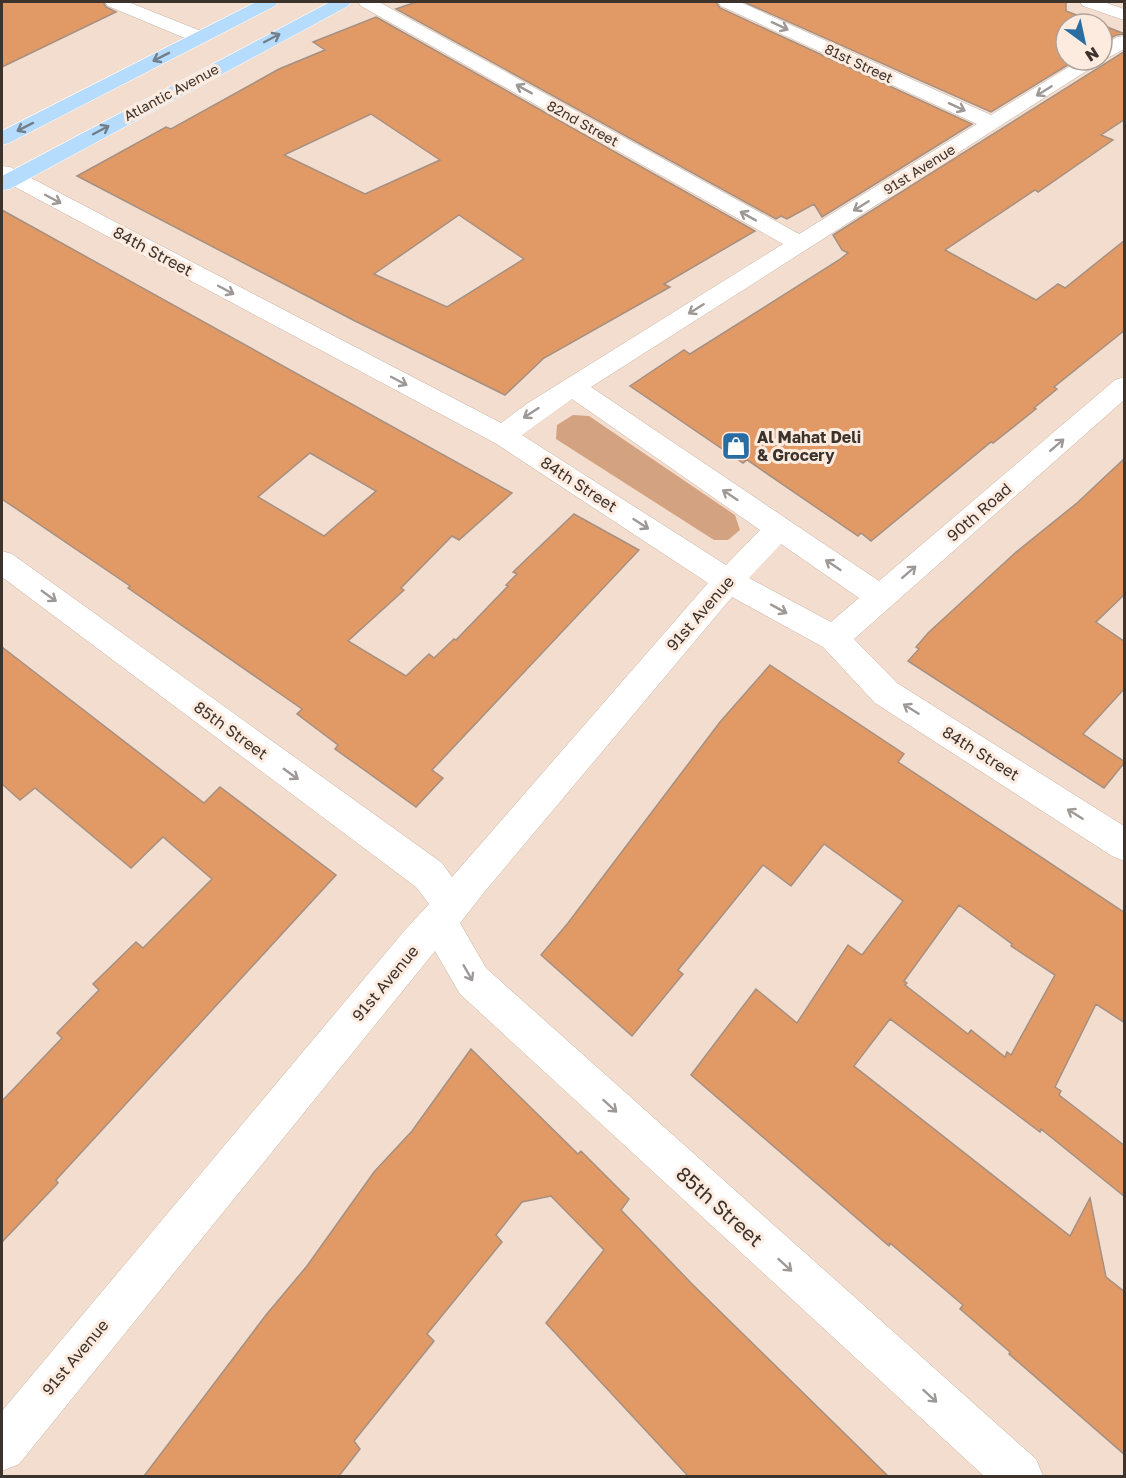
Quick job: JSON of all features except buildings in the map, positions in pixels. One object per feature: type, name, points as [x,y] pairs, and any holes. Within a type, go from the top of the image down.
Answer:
[{"type":"main road","points":[[2,139],[269,2]]},
{"type":"main road","name":"Atlantic Avenue","points":[[5,178],[342,2]]},
{"type":"street","points":[[114,2],[199,37]]},
{"type":"street","name":"82nd Street","points":[[367,2],[800,244]]},
{"type":"street","name":"81st Street","points":[[727,2],[992,123]]},
{"type":"street","points":[[1089,2],[1125,15]]},
{"type":"street","name":"91st Avenue","points":[[504,436],[521,420],[572,387],[1075,72]]},
{"type":"street","name":"84th Street","points":[[5,178],[504,436],[728,581],[834,638],[886,693],[1125,845]]},
{"type":"street","name":"90th Road","points":[[834,638],[1125,386]]},
{"type":"street","points":[[572,387],[881,598]]},
{"type":"street","name":"91st Avenue","points":[[2,1444],[473,878],[728,581],[779,528]]},
{"type":"street","name":"85th Street","points":[[2,562],[429,875],[473,981],[1019,1476]]},
{"type":"shaded area","points":[[573,415],[589,416],[735,515],[740,530],[728,540],[714,540],[556,439],[557,425]]},
{"type":"place","name":"Al Mahat Deli & Grocery","points":[[736,446]]}]
